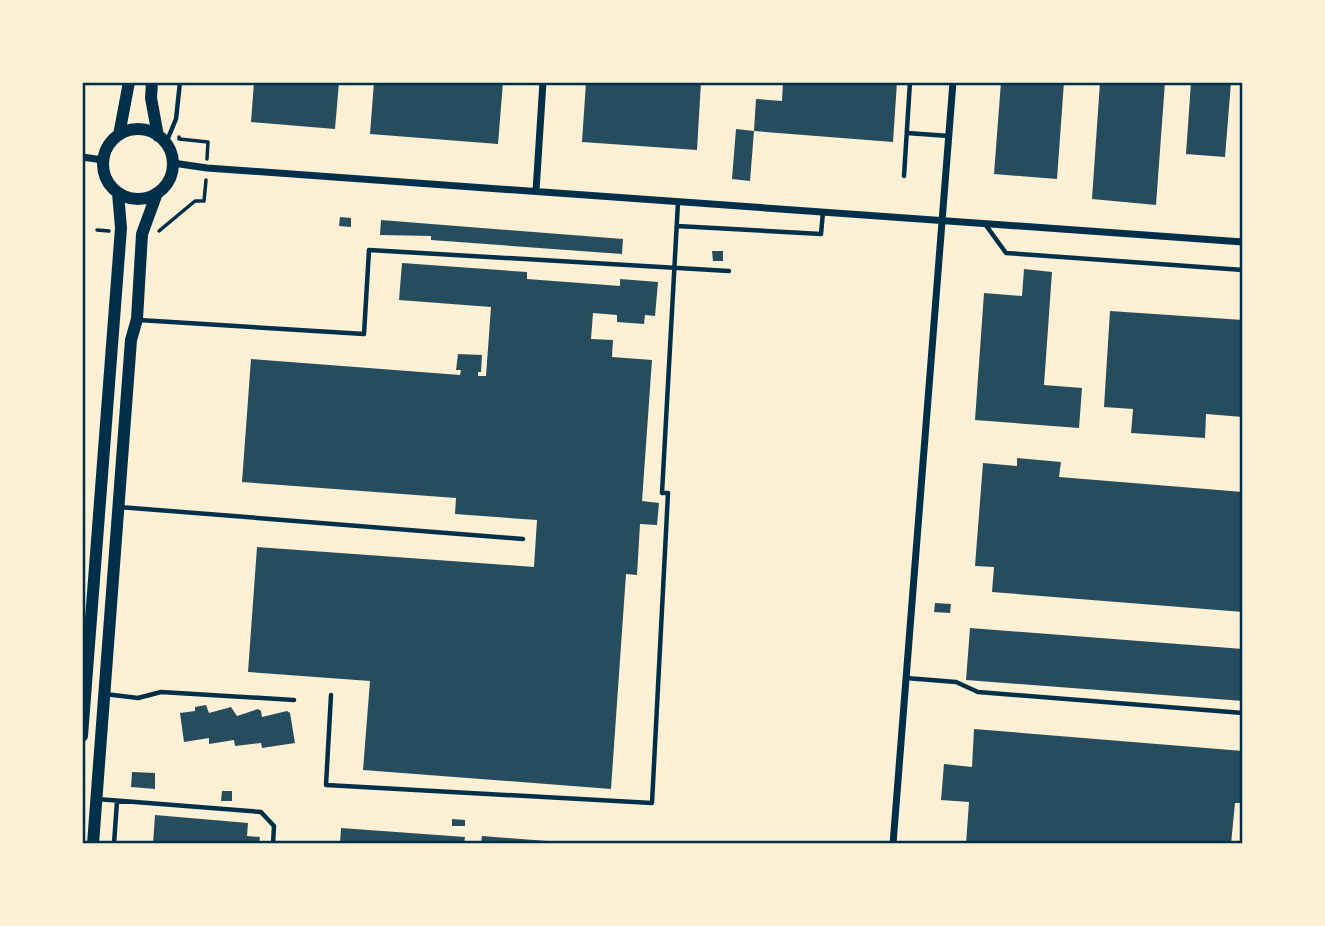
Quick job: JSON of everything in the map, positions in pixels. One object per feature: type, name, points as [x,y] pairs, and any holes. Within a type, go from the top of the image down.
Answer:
[{"type":"main road","points":[[118,135],[129,82]]},
{"type":"main road","points":[[152,82],[151,99],[162,139],[173,163],[171,175],[166,186],[157,194],[146,198],[134,199],[118,193],[107,181],[103,171],[103,160],[111,142],[118,135],[138,129],[162,139]]},
{"type":"main road","points":[[82,736],[121,228],[118,193]]},
{"type":"main road","points":[[93,844],[131,340],[137,319],[142,234],[157,194]]},
{"type":"street","points":[[536,191],[543,82]]},
{"type":"street","points":[[893,844],[953,82]]},
{"type":"street","points":[[82,157],[103,160]]},
{"type":"street","points":[[173,163],[207,168],[1243,242]]},
{"type":"lane","points":[[162,139],[176,119],[180,82]]},
{"type":"lane","points":[[904,176],[910,82]]},
{"type":"lane","points":[[906,133],[949,136]]},
{"type":"lane","points":[[331,695],[326,785],[652,803],[668,493],[662,493],[678,201]]},
{"type":"lane","points":[[677,226],[821,234],[823,212]]},
{"type":"lane","points":[[985,223],[1006,253],[1243,270]]},
{"type":"lane","points":[[137,319],[364,334],[369,250],[729,271]]},
{"type":"lane","points":[[118,507],[523,539]]},
{"type":"lane","points":[[906,678],[956,682],[978,692],[1243,713]]},
{"type":"lane","points":[[104,694],[138,698],[161,692],[294,700]]},
{"type":"lane","points":[[96,799],[261,813],[274,826],[273,844]]},
{"type":"lane","points":[[114,844],[117,801]]},
{"type":"building","points":[[254,82],[339,82],[335,129],[251,122]]},
{"type":"building","points":[[374,82],[503,82],[498,144],[370,134]]},
{"type":"building","points":[[586,82],[701,82],[697,150],[582,142]]},
{"type":"building","points":[[783,82],[897,82],[893,142],[754,131],[756,99],[782,101]]},
{"type":"building","points":[[1001,82],[1064,82],[1057,179],[994,174]]},
{"type":"building","points":[[1100,82],[1165,82],[1156,205],[1092,199]]},
{"type":"building","points":[[1191,82],[1231,82],[1225,157],[1186,154]]},
{"type":"building","points":[[736,129],[754,131],[750,181],[732,179]]},
{"type":"building","points":[[340,217],[351,218],[351,227],[339,226]]},
{"type":"building","points":[[381,220],[623,239],[622,254],[431,240],[431,236],[380,235]]},
{"type":"building","points":[[712,251],[723,251],[723,261],[713,261]]},
{"type":"building","points":[[402,263],[527,272],[527,279],[620,286],[620,279],[658,282],[655,316],[645,315],[644,324],[617,322],[617,315],[593,313],[591,339],[613,340],[612,357],[652,360],[642,501],[659,503],[657,525],[640,524],[637,575],[626,574],[611,789],[363,770],[370,681],[248,672],[257,547],[534,567],[537,520],[455,514],[456,498],[242,482],[251,359],[460,375],[461,370],[456,370],[458,354],[482,355],[481,372],[478,372],[478,376],[486,376],[491,307],[399,300]]},
{"type":"building","points":[[1024,269],[1052,272],[1044,385],[1082,388],[1079,428],[975,420],[984,293],[1022,296]]},
{"type":"building","points":[[1110,311],[1243,320],[1243,417],[1206,414],[1205,438],[1131,433],[1133,409],[1104,407]]},
{"type":"building","points":[[1017,458],[1061,462],[1059,477],[1243,492],[1243,612],[992,592],[994,567],[975,566],[983,463],[1017,466]]},
{"type":"building","points":[[935,603],[951,604],[950,613],[934,612]]},
{"type":"building","points":[[970,628],[1243,649],[1243,701],[966,680]]},
{"type":"building","points":[[206,705],[209,713],[231,707],[237,716],[258,709],[262,717],[287,711],[290,713],[295,743],[262,748],[261,743],[235,746],[234,740],[209,744],[209,738],[184,742],[180,713],[195,711],[195,707]]},
{"type":"building","points":[[974,729],[1243,751],[1243,803],[1235,803],[1231,844],[966,844],[969,802],[941,800],[944,764],[972,767]]},
{"type":"building","points":[[132,772],[155,773],[155,789],[131,787]]},
{"type":"building","points":[[222,791],[232,791],[232,801],[221,801]]},
{"type":"building","points":[[155,815],[248,823],[247,836],[260,837],[259,844],[153,844]]},
{"type":"building","points":[[452,819],[465,820],[465,826],[452,826]]},
{"type":"building","points":[[341,828],[465,837],[464,844],[340,844]]},
{"type":"building","points":[[482,836],[547,841],[546,844],[481,844]]}]
